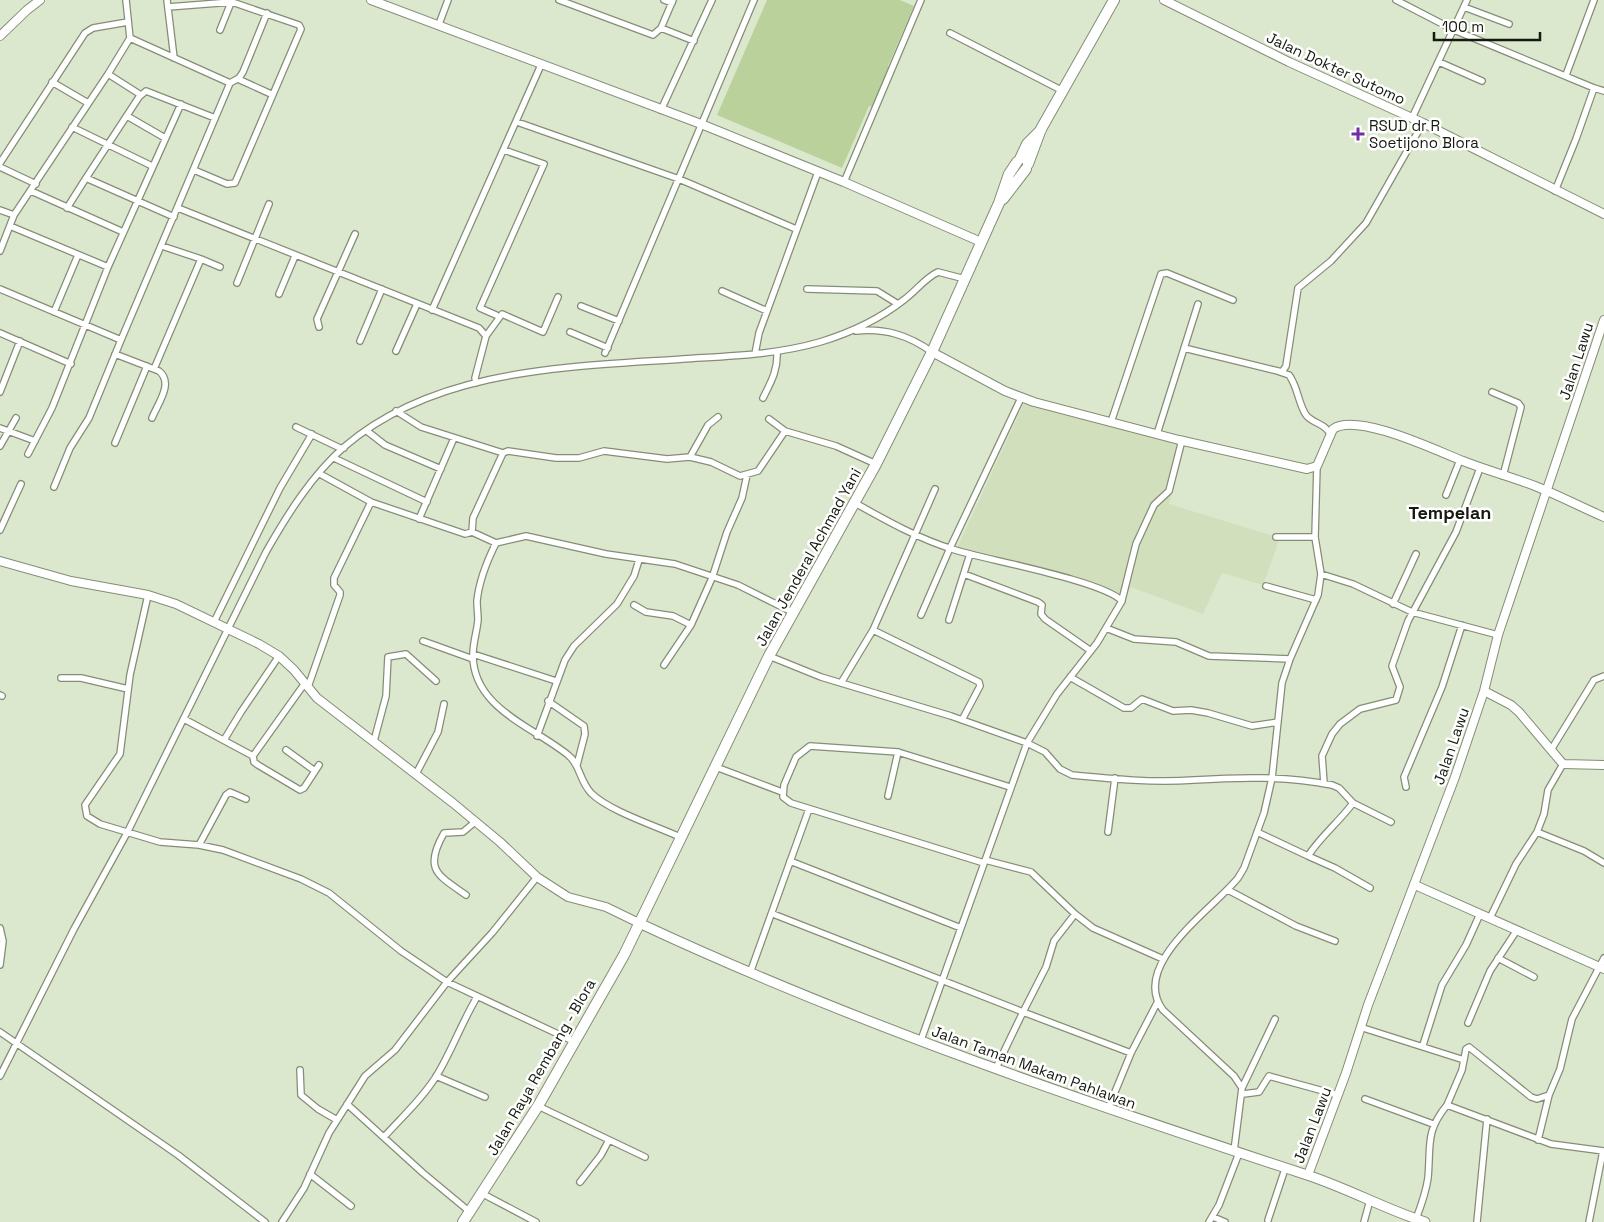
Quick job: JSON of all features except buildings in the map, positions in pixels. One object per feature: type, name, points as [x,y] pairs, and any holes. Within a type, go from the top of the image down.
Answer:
[{"type":"highway","name":"Jalan Jenderal Achmad Yani","points":[[639,923],[667,870],[680,837],[770,656],[876,464],[932,352],[999,204],[1023,163],[1027,144],[1041,129],[1114,0]]},
{"type":"highway","name":"Jalan Raya Rembang - Blora","points":[[463,1222],[538,1106],[639,923]]},
{"type":"main road","points":[[0,36],[40,0]]},
{"type":"main road","points":[[372,0],[701,124],[844,182],[982,242]]},
{"type":"main road","name":"Jalan Dokter Sutomo","points":[[1164,0],[1289,62],[1412,118],[1604,214]]},
{"type":"main road","name":"Jalan Lawu","points":[[1308,1175],[1338,1095],[1360,1027],[1455,778],[1484,690],[1498,634],[1604,320]]},
{"type":"main road","points":[[932,352],[1021,398],[1157,434],[1307,469],[1317,466],[1330,434],[1337,426],[1361,426],[1414,440],[1480,468],[1547,491],[1604,517]]},
{"type":"main road","points":[[0,560],[71,581],[148,595],[176,604],[227,628],[279,656],[318,698],[475,822],[537,877],[568,897],[606,907],[639,923]]},
{"type":"main road","points":[[1484,690],[1511,705],[1519,712],[1563,764],[1604,764]]},
{"type":"main road","points":[[1415,885],[1601,968]]},
{"type":"main road","name":"Jalan Taman Makam Pahlawan","points":[[639,923],[750,973],[921,1040],[1108,1109],[1285,1169],[1308,1175],[1420,1220]]},
{"type":"street","points":[[0,251],[14,215],[130,38],[126,0]]},
{"type":"street","points":[[167,0],[174,58]]},
{"type":"street","points":[[439,24],[448,0]]},
{"type":"street","points":[[559,0],[653,35],[661,28],[673,2],[664,0]]},
{"type":"street","points":[[661,110],[712,0]]},
{"type":"street","points":[[570,332],[607,351],[754,0]]},
{"type":"street","points":[[844,182],[921,0]]},
{"type":"street","points":[[1396,0],[1454,30],[1604,91]]},
{"type":"street","points":[[1412,118],[1468,0]]},
{"type":"street","points":[[1566,75],[1594,0]]},
{"type":"street","points":[[168,8],[232,1],[299,25],[301,29],[271,94],[233,185],[194,170]]},
{"type":"street","points":[[220,30],[232,1]]},
{"type":"street","points":[[1464,7],[1509,24]]},
{"type":"street","points":[[54,486],[70,448],[89,418],[230,83],[238,79],[248,62],[267,14]]},
{"type":"street","points":[[0,163],[88,30],[128,22]]},
{"type":"street","points":[[661,28],[694,41]]},
{"type":"street","points":[[950,32],[1063,91]]},
{"type":"street","points":[[130,38],[230,83]]},
{"type":"street","points":[[1439,62],[1482,81]]},
{"type":"street","points":[[432,310],[541,65]]},
{"type":"street","points":[[108,74],[141,95]]},
{"type":"street","points":[[238,79],[271,94]]},
{"type":"street","points":[[52,82],[88,103]]},
{"type":"street","points":[[1555,191],[1594,88]]},
{"type":"street","points":[[67,208],[141,95],[146,91],[215,118]]},
{"type":"street","points":[[28,454],[71,364],[108,267],[181,104]]},
{"type":"street","points":[[127,116],[165,138]]},
{"type":"street","points":[[516,122],[679,179],[796,229]]},
{"type":"street","points":[[1280,372],[1286,366],[1298,288],[1331,261],[1366,223],[1422,123]]},
{"type":"street","points":[[72,127],[152,166]]},
{"type":"street","points":[[496,316],[480,308],[544,164],[504,150]]},
{"type":"street","points":[[0,167],[36,184]]},
{"type":"street","points":[[755,354],[767,311],[818,172]]},
{"type":"street","points":[[86,178],[174,217]]},
{"type":"street","points":[[31,191],[123,232]]},
{"type":"street","points":[[237,283],[269,204]]},
{"type":"street","points":[[178,208],[478,328],[486,336]]},
{"type":"street","points":[[0,210],[14,215]]},
{"type":"street","points":[[10,226],[108,267]]},
{"type":"street","points":[[319,328],[317,320],[355,234]]},
{"type":"street","points":[[162,246],[220,267]]},
{"type":"street","points":[[54,312],[78,255]]},
{"type":"street","points":[[279,294],[295,256]]},
{"type":"street","points":[[154,369],[201,260]]},
{"type":"street","points":[[0,1076],[74,928],[127,833],[227,628],[284,521],[320,474],[344,448],[396,411],[435,394],[503,376],[568,368],[776,352],[820,342],[851,331],[898,304],[938,272],[965,279]]},
{"type":"street","points":[[1111,422],[1161,274],[1167,273],[1233,300]]},
{"type":"street","points":[[0,289],[122,340]]},
{"type":"street","points":[[360,341],[382,289]]},
{"type":"street","points":[[807,289],[877,291],[898,304]]},
{"type":"street","points":[[722,291],[767,311]]},
{"type":"street","points":[[476,383],[475,378],[486,336],[502,314],[543,332],[558,297]]},
{"type":"street","points":[[396,351],[417,304]]},
{"type":"street","points":[[1157,434],[1198,304]]},
{"type":"street","points":[[581,306],[619,321]]},
{"type":"street","points":[[851,331],[869,330],[896,333],[915,340],[932,352]]},
{"type":"street","points":[[0,333],[71,364]]},
{"type":"street","points":[[0,392],[20,341]]},
{"type":"street","points":[[1184,348],[1290,375],[1302,407],[1309,419],[1327,428],[1330,434]]},
{"type":"street","points":[[763,398],[777,364],[776,352]]},
{"type":"street","points":[[115,354],[154,369],[165,376],[167,381],[152,418]]},
{"type":"street","points":[[115,443],[147,366]]},
{"type":"street","points":[[1492,392],[1518,403],[1521,407],[1503,476]]},
{"type":"street","points":[[921,615],[950,548],[1021,398]]},
{"type":"street","points":[[396,411],[420,427],[503,453],[508,451],[556,458],[580,458],[604,451],[667,459],[690,457],[711,462],[732,473],[747,475],[758,470],[785,431]]},
{"type":"street","points":[[690,457],[708,425],[718,417]]},
{"type":"street","points":[[0,446],[16,418]]},
{"type":"street","points":[[768,419],[785,431],[836,446],[876,464]]},
{"type":"street","points":[[296,427],[340,448],[344,448]]},
{"type":"street","points":[[0,428],[35,441]]},
{"type":"street","points":[[367,430],[385,445],[441,469]]},
{"type":"street","points":[[214,622],[280,488],[312,434]]},
{"type":"street","points":[[419,519],[454,438]]},
{"type":"street","points":[[921,1040],[1027,743],[1070,678],[1091,651],[1122,600],[1139,536],[1154,505],[1169,491],[1182,440]]},
{"type":"street","points":[[472,532],[473,518],[503,453]]},
{"type":"street","points":[[334,458],[427,502]]},
{"type":"street","points":[[1446,495],[1460,460]]},
{"type":"street","points":[[1108,1109],[1131,1053],[1157,1003],[1154,982],[1163,959],[1189,927],[1228,890],[1244,868],[1257,832],[1272,778],[1282,683],[1290,659],[1316,600],[1321,574],[1315,537],[1317,466]]},
{"type":"street","points":[[1324,783],[1322,756],[1332,734],[1340,724],[1360,708],[1396,700],[1400,687],[1392,666],[1412,612],[1456,532],[1480,468]]},
{"type":"street","points":[[320,474],[371,502],[465,534],[472,532],[496,543],[522,536],[533,537],[639,560],[675,564],[712,578],[738,585],[794,613]]},
{"type":"street","points":[[664,665],[691,625],[712,578],[727,532],[742,498],[747,475]]},
{"type":"street","points":[[0,530],[21,484]]},
{"type":"street","points":[[841,683],[873,630],[935,489]]},
{"type":"street","points":[[319,765],[304,788],[300,790],[258,766],[254,762],[253,756],[307,685],[340,595],[340,592],[334,585],[334,578],[371,502]]},
{"type":"street","points":[[855,503],[915,536],[970,554],[1083,583],[1122,600]]},
{"type":"street","points":[[1276,537],[1315,537]]},
{"type":"street","points":[[496,543],[479,585],[478,619],[473,656],[478,678],[492,701],[537,736],[566,753],[577,765]]},
{"type":"street","points":[[949,620],[970,554]]},
{"type":"street","points":[[1393,604],[1416,554]]},
{"type":"street","points":[[537,736],[556,681],[574,646],[612,609],[628,589],[639,560]]},
{"type":"street","points":[[964,574],[1038,602],[1042,605],[1041,614],[1045,619],[1091,651]]},
{"type":"street","points":[[1321,574],[1353,584],[1412,612],[1498,634]]},
{"type":"street","points":[[1266,586],[1316,600]]},
{"type":"street","points":[[148,595],[128,689],[120,754],[84,810],[90,819],[127,833],[160,842],[198,845],[223,850],[301,879],[329,893],[370,924],[401,952],[447,982],[575,1042]]},
{"type":"street","points":[[634,605],[646,612],[673,616],[691,625]]},
{"type":"street","points":[[1406,787],[1404,777],[1442,687],[1462,625]]},
{"type":"street","points":[[1106,628],[1134,639],[1176,642],[1210,656],[1290,659]]},
{"type":"street","points":[[873,630],[978,682],[980,686],[962,720]]},
{"type":"street","points":[[423,641],[556,681]]},
{"type":"street","points":[[374,741],[386,696],[388,658],[406,654],[436,681]]},
{"type":"street","points":[[224,740],[279,656]]},
{"type":"street","points":[[770,656],[803,671],[962,720],[1027,743],[1045,752],[1065,773],[1161,781],[1230,777],[1272,778],[1324,783],[1339,788],[1352,803],[1391,822]]},
{"type":"street","points":[[1551,750],[1599,677]]},
{"type":"street","points":[[62,678],[81,678],[128,689]]},
{"type":"street","points":[[1070,678],[1124,708],[1131,708],[1142,699],[1173,711],[1191,710],[1208,712],[1252,726],[1278,722]]},
{"type":"street","points":[[548,702],[584,726],[585,734],[577,765],[579,776],[593,795],[609,806],[680,837]]},
{"type":"street","points":[[416,774],[438,732],[444,704]]},
{"type":"street","points":[[184,719],[253,756]]},
{"type":"street","points":[[1010,787],[898,752],[831,746],[806,747],[796,757],[782,792],[785,800],[809,810],[984,861],[1031,872],[1075,914],[1093,928],[1163,959]]},
{"type":"street","points":[[286,750],[315,771]]},
{"type":"street","points":[[888,796],[898,752]]},
{"type":"street","points":[[1490,918],[1516,864],[1537,832],[1544,814],[1548,790],[1563,764]]},
{"type":"street","points":[[716,767],[782,792]]},
{"type":"street","points":[[1108,832],[1114,778]]},
{"type":"street","points":[[198,845],[226,795],[230,792],[246,798]]},
{"type":"street","points":[[1308,856],[1320,838],[1338,821],[1352,803]]},
{"type":"street","points":[[750,973],[773,914],[809,810]]},
{"type":"street","points":[[466,895],[437,874],[434,868],[444,833],[463,832],[475,822]]},
{"type":"street","points":[[1257,832],[1335,868],[1370,888]]},
{"type":"street","points":[[1537,832],[1584,851],[1604,863]]},
{"type":"street","points":[[790,861],[961,928]]},
{"type":"street","points":[[282,1222],[297,1201],[337,1120],[365,1076],[395,1050],[447,982],[492,934],[537,877]]},
{"type":"street","points":[[1228,890],[1296,926],[1335,941]]},
{"type":"street","points":[[773,914],[1131,1053]]},
{"type":"street","points":[[996,1068],[1046,967],[1054,941],[1075,914]]},
{"type":"street","points":[[1422,1045],[1442,985],[1466,945],[1480,914]]},
{"type":"street","points":[[0,928],[3,941],[0,965]]},
{"type":"street","points":[[1468,1023],[1498,958],[1517,930]]},
{"type":"street","points":[[1498,958],[1534,977]]},
{"type":"street","points":[[1538,1140],[1549,1095],[1560,1069],[1572,1019],[1601,968],[1604,958]]},
{"type":"street","points":[[384,1136],[415,1104],[436,1076],[461,1024],[477,997]]},
{"type":"street","points":[[1157,1003],[1234,1076],[1243,1091]]},
{"type":"street","points":[[1226,1222],[1211,1219],[1236,1152],[1243,1091],[1275,1019]]},
{"type":"street","points":[[1360,1027],[1422,1045],[1464,1060]]},
{"type":"street","points":[[0,1032],[178,1155],[265,1222]]},
{"type":"street","points":[[1420,1220],[1428,1180],[1428,1151],[1433,1124],[1447,1105],[1457,1085],[1466,1049],[1471,1047],[1531,1097],[1537,1099],[1549,1095]]},
{"type":"street","points":[[300,1070],[301,1095],[318,1109],[337,1120]]},
{"type":"street","points":[[436,1076],[485,1097]]},
{"type":"street","points":[[1243,1091],[1259,1092],[1270,1076],[1338,1095]]},
{"type":"street","points":[[1364,1099],[1433,1124]]},
{"type":"street","points":[[347,1104],[423,1173],[470,1212]]},
{"type":"street","points":[[1447,1105],[1551,1144],[1604,1151],[1589,1222]]},
{"type":"street","points":[[538,1106],[645,1157]]},
{"type":"street","points":[[1477,1222],[1487,1119]]},
{"type":"street","points":[[580,1182],[601,1155],[609,1140]]},
{"type":"street","points":[[1268,1220],[1285,1169]]},
{"type":"street","points":[[310,1174],[351,1206]]},
{"type":"street","points":[[482,1194],[536,1222]]},
{"type":"street","points":[[1364,1222],[1370,1200]]},
{"type":"shaded area","points":[[767,0],[900,0],[914,6],[888,66],[894,69],[877,109],[869,106],[842,168],[717,115]]},
{"type":"shaded area","points":[[1024,403],[1185,446],[1169,504],[1280,538],[1263,585],[1222,573],[1203,614],[1131,587],[1125,599],[1083,581],[956,550]]},
{"type":"place","name":"RSUD dr R Soetijono Blora","points":[[1358,134]]},
{"type":"district","name":"Tempelan","points":[[1450,512]]}]
